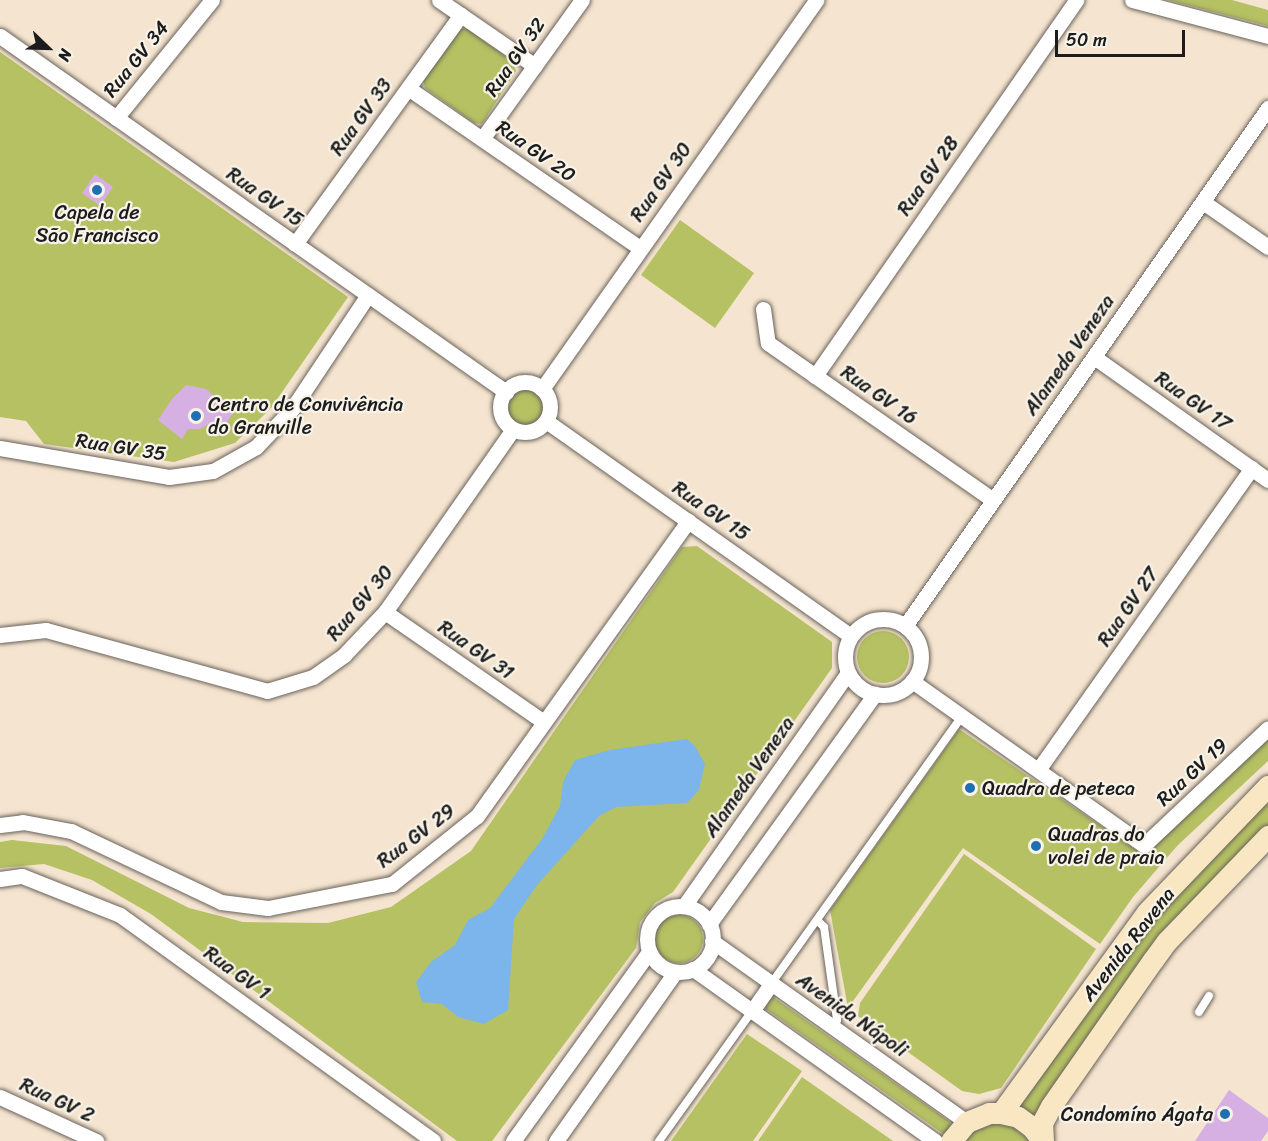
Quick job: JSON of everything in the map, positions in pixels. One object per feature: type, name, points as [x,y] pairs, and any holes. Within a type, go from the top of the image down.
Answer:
[{"type":"main road","name":"Avenida Ravena","points":[[1001,1113],[1147,912],[1268,786]]},
{"type":"main road","name":"Avenida Ravena","points":[[1042,1141],[1042,1123],[1051,1106],[1167,941],[1268,836]]},
{"type":"main road","points":[[951,1141],[967,1122],[989,1113],[1001,1113],[1018,1117],[1032,1127],[1042,1141]]},
{"type":"street","name":"Rua GV 34","points":[[116,118],[212,0]]},
{"type":"street","points":[[439,0],[535,66]]},
{"type":"street","name":"Rua GV 32","points":[[482,139],[582,0]]},
{"type":"street","name":"Rua GV 30","points":[[542,389],[816,0]]},
{"type":"street","name":"Rua GV 28","points":[[815,376],[1076,0]]},
{"type":"street","points":[[1132,0],[1268,36]]},
{"type":"street","name":"Rua GV 33","points":[[295,244],[461,15]]},
{"type":"street","name":"Rua GV 15","points":[[0,36],[506,392]]},
{"type":"street","name":"Rua GV 20","points":[[408,88],[640,248]]},
{"type":"street","name":"Alameda Veneza","points":[[905,626],[1268,108]]},
{"type":"street","points":[[1203,202],[1268,247]]},
{"type":"street","name":"Rua GV 35","points":[[0,448],[169,477],[213,471],[256,447],[292,409],[368,295]]},
{"type":"street","name":"Rua GV 16","points":[[763,309],[768,343],[993,500]]},
{"type":"street","name":"Rua GV 17","points":[[1094,357],[1268,480]]},
{"type":"street","points":[[524,382],[542,389],[551,407],[542,427],[527,433],[513,429],[501,412],[506,392],[524,382]]},
{"type":"street","name":"Rua GV 15","points":[[546,421],[851,636]]},
{"type":"street","name":"Rua GV 30","points":[[0,635],[46,630],[267,691],[313,678],[344,655],[385,612],[513,429]]},
{"type":"street","name":"Rua GV 27","points":[[1038,770],[1252,468]]},
{"type":"street","name":"Rua GV 29","points":[[0,825],[23,822],[71,831],[221,902],[268,908],[392,884],[477,816],[688,521]]},
{"type":"street","name":"Rua GV 31","points":[[385,612],[544,722]]},
{"type":"street","points":[[876,620],[894,620],[905,626],[919,646],[918,670],[912,681],[895,692],[875,694],[855,683],[848,673],[845,660],[851,636],[859,627],[876,620]]},
{"type":"street","name":"Alameda Veneza","points":[[684,906],[848,673]]},
{"type":"street","points":[[912,681],[1038,770]]},
{"type":"street","points":[[709,924],[875,694]]},
{"type":"street","name":"Rua GV 19","points":[[1038,770],[1144,845],[1268,728]]},
{"type":"street","name":"Rua GV 1","points":[[0,879],[22,876],[120,915],[433,1141]]},
{"type":"street","points":[[674,906],[684,906],[703,915],[709,924],[712,941],[706,958],[693,969],[675,972],[655,962],[649,952],[647,932],[656,915],[674,906]]},
{"type":"street","name":"Avenida Nápoli","points":[[712,941],[967,1122]]},
{"type":"street","points":[[513,1141],[649,952]]},
{"type":"street","points":[[693,969],[935,1141]]},
{"type":"street","points":[[556,1141],[675,972]]},
{"type":"street","points":[[752,1011],[771,984]]},
{"type":"street","name":"Rua GV 2","points":[[0,1097],[96,1141]]},
{"type":"lane","points":[[771,984],[962,716]]},
{"type":"lane","points":[[817,920],[824,927],[837,1020],[834,1028]]},
{"type":"lane","points":[[1199,1012],[1209,996]]},
{"type":"lane","points":[[659,1141],[752,1011]]},
{"type":"green space","points":[[1168,0],[1232,0],[1268,10],[1268,26]]},
{"type":"green space","points":[[460,29],[468,29],[512,61],[516,71],[482,124],[474,123],[425,88],[423,80]]},
{"type":"green space","points":[[0,52],[348,297],[271,408],[235,443],[174,462],[44,444],[26,421],[0,417]]},
{"type":"green space","points":[[680,220],[754,273],[715,328],[641,275]]},
{"type":"green space","points":[[525,389],[538,394],[543,407],[538,420],[525,425],[512,420],[507,407],[512,394]]},
{"type":"green space","points":[[697,546],[832,642],[832,668],[673,892],[655,903],[640,922],[636,948],[492,1141],[457,1141],[151,914],[92,880],[44,864],[0,868],[0,842],[12,840],[66,846],[189,908],[243,922],[328,923],[391,907],[471,851],[682,547]]},
{"type":"green space","points":[[878,631],[888,631],[897,635],[905,643],[909,657],[905,671],[897,679],[888,683],[878,683],[869,679],[861,671],[857,662],[857,652],[861,643],[869,635]]},
{"type":"green space","points":[[959,729],[1142,854],[1268,738],[1268,761],[1177,846],[1133,897],[1100,944],[963,848],[848,1008],[830,910]]},
{"type":"green space","points":[[1268,797],[1268,829],[1037,1122],[1014,1110],[1141,932]]},
{"type":"green space","points":[[964,854],[1096,949],[1001,1088],[979,1094],[962,1091],[858,1016],[860,1003]]},
{"type":"green space","points":[[679,915],[696,922],[703,939],[696,956],[679,963],[662,956],[655,939],[662,922]]},
{"type":"green space","points":[[773,997],[949,1121],[951,1126],[946,1133],[942,1133],[766,1009],[764,1005],[769,998]]},
{"type":"green space","points":[[747,1034],[802,1071],[753,1141],[671,1141]]},
{"type":"green space","points":[[802,1077],[893,1141],[758,1141]]},
{"type":"green space","points":[[992,1123],[1014,1127],[1030,1141],[964,1141],[972,1132]]},
{"type":"water","points":[[687,739],[695,746],[705,764],[699,790],[687,803],[616,807],[599,816],[537,885],[514,919],[508,1010],[484,1024],[458,1017],[442,1004],[422,1002],[416,982],[431,962],[455,945],[468,920],[490,908],[542,839],[560,806],[563,782],[575,760],[610,750]]},
{"type":"building","name":"Capela de São Francisco","points":[[95,174],[113,187],[100,206],[82,193]]},
{"type":"building","name":"Centro de Convivência do Granville","points":[[186,385],[206,389],[234,412],[222,429],[212,422],[200,429],[188,429],[182,439],[158,420],[172,399]]},
{"type":"building","name":"Condomíno Ágata","points":[[1229,1090],[1268,1118],[1268,1131],[1261,1141],[1195,1141]]},
{"type":"place","name":"Capela de São Francisco","points":[[97,190]]},
{"type":"place","name":"Centro de Convivência do Granville","points":[[196,416]]},
{"type":"place","name":"Quadra de peteca","points":[[970,788]]},
{"type":"place","name":"Quadras do volei de praia","points":[[1036,846]]},
{"type":"place","name":"Condomíno Ágata","points":[[1225,1114]]}]
